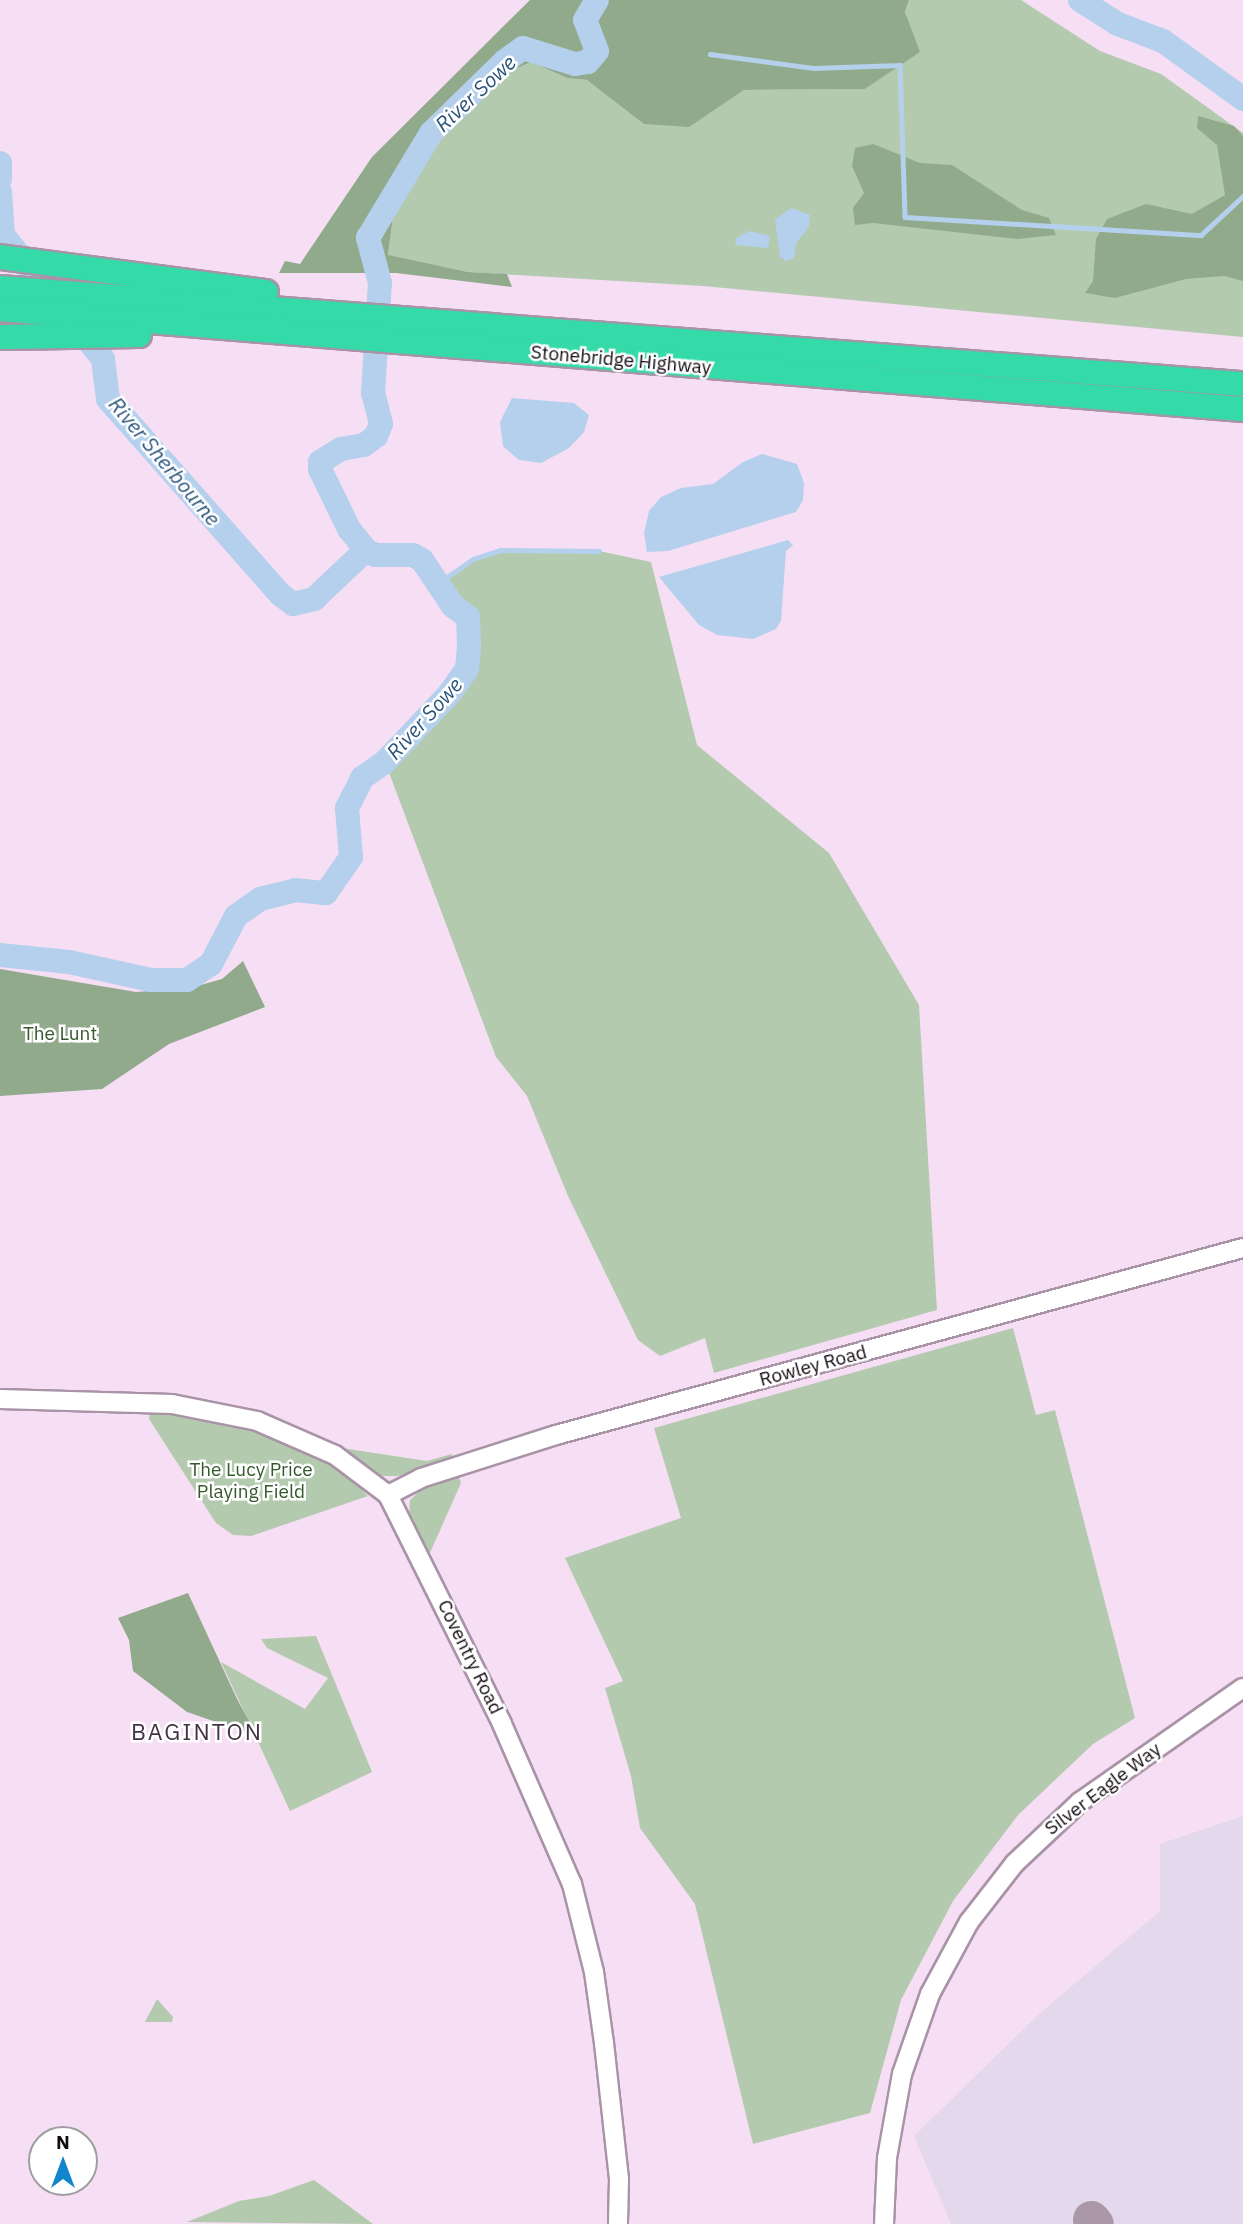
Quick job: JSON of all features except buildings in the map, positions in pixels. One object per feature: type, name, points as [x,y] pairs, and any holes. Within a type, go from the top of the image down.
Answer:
[{"type":"highway","points":[[3,257],[46,262],[348,325],[409,325]]},
{"type":"highway","name":"Stonebridge Highway","points":[[0,288],[78,293],[348,325]]},
{"type":"highway","name":"Stonebridge Highway","points":[[0,309],[51,313],[103,325],[409,325],[1243,384]]},
{"type":"highway","points":[[0,337],[64,334],[103,325]]},
{"type":"highway","name":"Stonebridge Highway","points":[[409,325],[1243,409]]},
{"type":"highway","points":[[1168,403],[1243,419]]},
{"type":"street","name":"Rowley Road","points":[[388,1495],[421,1478],[556,1435],[1243,1248]]},
{"type":"street","name":"Coventry Road","points":[[0,1399],[172,1404],[257,1421],[302,1437],[335,1455],[388,1495],[496,1712],[572,1884],[594,1972],[602,2031],[619,2179],[618,2224]]},
{"type":"street","name":"Silver Eagle Way","points":[[884,2224],[887,2158],[901,2074],[930,1994],[969,1922],[1015,1863],[1080,1802],[1243,1688]]},
{"type":"shaded area","points":[[1243,1816],[1243,2224],[951,2224],[914,2136],[1037,2016],[1160,1911],[1160,1844]]},
{"type":"green space","points":[[530,0],[909,0],[905,12],[920,52],[865,89],[744,90],[689,127],[644,124],[587,80],[567,78],[531,62],[509,72],[438,138],[393,217],[388,255],[468,272],[507,274],[512,287],[396,273],[279,273],[285,261],[300,264],[372,157]]},
{"type":"green space","points":[[909,0],[1021,0],[1100,51],[1161,74],[1243,133],[1243,337],[703,286],[468,272],[388,256],[393,217],[438,138],[509,72],[531,62],[567,78],[587,80],[689,126],[744,90],[865,89],[919,52],[905,12]]},
{"type":"green space","points":[[1198,116],[1234,126],[1243,136],[1243,281],[1224,276],[1186,279],[1115,298],[1085,293],[1093,281],[1096,239],[1107,219],[1146,204],[1192,214],[1225,195],[1217,145],[1197,128]]},
{"type":"green space","points":[[873,144],[920,163],[952,165],[1022,210],[1049,218],[1056,235],[1017,239],[873,223],[855,225],[853,208],[864,193],[852,166],[855,148]]},
{"type":"green space","points":[[501,550],[599,551],[651,562],[697,745],[829,853],[919,1005],[937,1310],[714,1373],[705,1338],[660,1356],[638,1340],[568,1196],[527,1096],[496,1057],[385,762],[467,669],[468,617],[453,606],[440,582],[473,559]]},
{"type":"green space","name":"The Lunt","points":[[243,961],[265,1007],[169,1044],[102,1089],[0,1096],[0,969],[136,992],[190,988],[222,979]]},
{"type":"green space","points":[[1013,1328],[1036,1415],[1055,1410],[1135,1718],[1093,1744],[1018,1815],[953,1901],[901,2000],[870,2113],[753,2144],[695,1904],[640,1828],[631,1776],[605,1688],[623,1681],[565,1558],[681,1518],[654,1428]]},
{"type":"green space","name":"The Lucy Price Playing Field","points":[[150,1410],[248,1426],[329,1458],[368,1496],[251,1536],[233,1535],[216,1523],[149,1419]]},
{"type":"green space","points":[[335,1447],[427,1461],[452,1454],[453,1459],[398,1476],[382,1476]]},
{"type":"green space","points":[[459,1477],[461,1483],[425,1564],[409,1517],[410,1500],[423,1488]]},
{"type":"green space","points":[[188,1593],[257,1736],[187,1712],[133,1671],[129,1640],[118,1618]]},
{"type":"green space","points":[[316,1636],[372,1772],[290,1811],[221,1662],[305,1709],[328,1678],[267,1648],[261,1639]]},
{"type":"green space","points":[[157,1999],[173,2017],[172,2022],[145,2022]]},
{"type":"green space","points":[[314,2180],[373,2224],[187,2222],[239,2201],[269,2196]]},
{"type":"water","points":[[791,208],[810,215],[809,226],[796,244],[794,258],[786,261],[780,257],[775,220]]},
{"type":"water","points":[[749,231],[770,236],[768,248],[736,245],[735,239]]},
{"type":"water","points":[[512,398],[574,403],[589,415],[584,432],[569,448],[541,463],[519,460],[503,446],[500,422]]},
{"type":"water","points":[[762,454],[797,464],[804,483],[803,500],[796,512],[668,551],[647,552],[644,533],[649,511],[661,497],[681,488],[713,484],[743,462]]},
{"type":"water","points":[[788,540],[793,545],[786,551],[781,621],[776,629],[753,639],[717,635],[699,625],[659,577]]},
{"type":"waterway","name":"River Sowe","points":[[0,955],[69,962],[151,980],[187,980],[211,964],[236,916],[260,899],[295,890],[326,893],[351,857],[347,808],[362,778],[385,762],[450,693],[467,669],[469,646],[468,617],[453,606],[422,560],[413,555],[375,555],[366,550],[349,529],[320,469],[320,462],[341,449],[364,445],[376,436],[381,424],[373,393],[380,283],[368,238],[431,133],[505,61],[523,48],[575,64],[588,62],[597,51],[585,20],[597,0]]},
{"type":"waterway","name":"River Sowe","points":[[1080,0],[1118,24],[1163,41],[1243,99]]},
{"type":"waterway","points":[[710,54],[814,68],[900,65],[905,217],[1201,235],[1243,196]]},
{"type":"waterway","name":"River Sherbourne","points":[[0,163],[0,179]]},
{"type":"waterway","name":"River Sherbourne","points":[[0,192],[3,235],[103,359],[108,399],[281,595],[293,604],[314,599],[366,550]]},
{"type":"waterway","points":[[440,582],[473,559],[501,550],[599,551]]},
{"type":"taxiway","points":[[1091,2219],[1095,2224]]},
{"type":"district","name":"BAGINTON","points":[[197,1731]]}]
